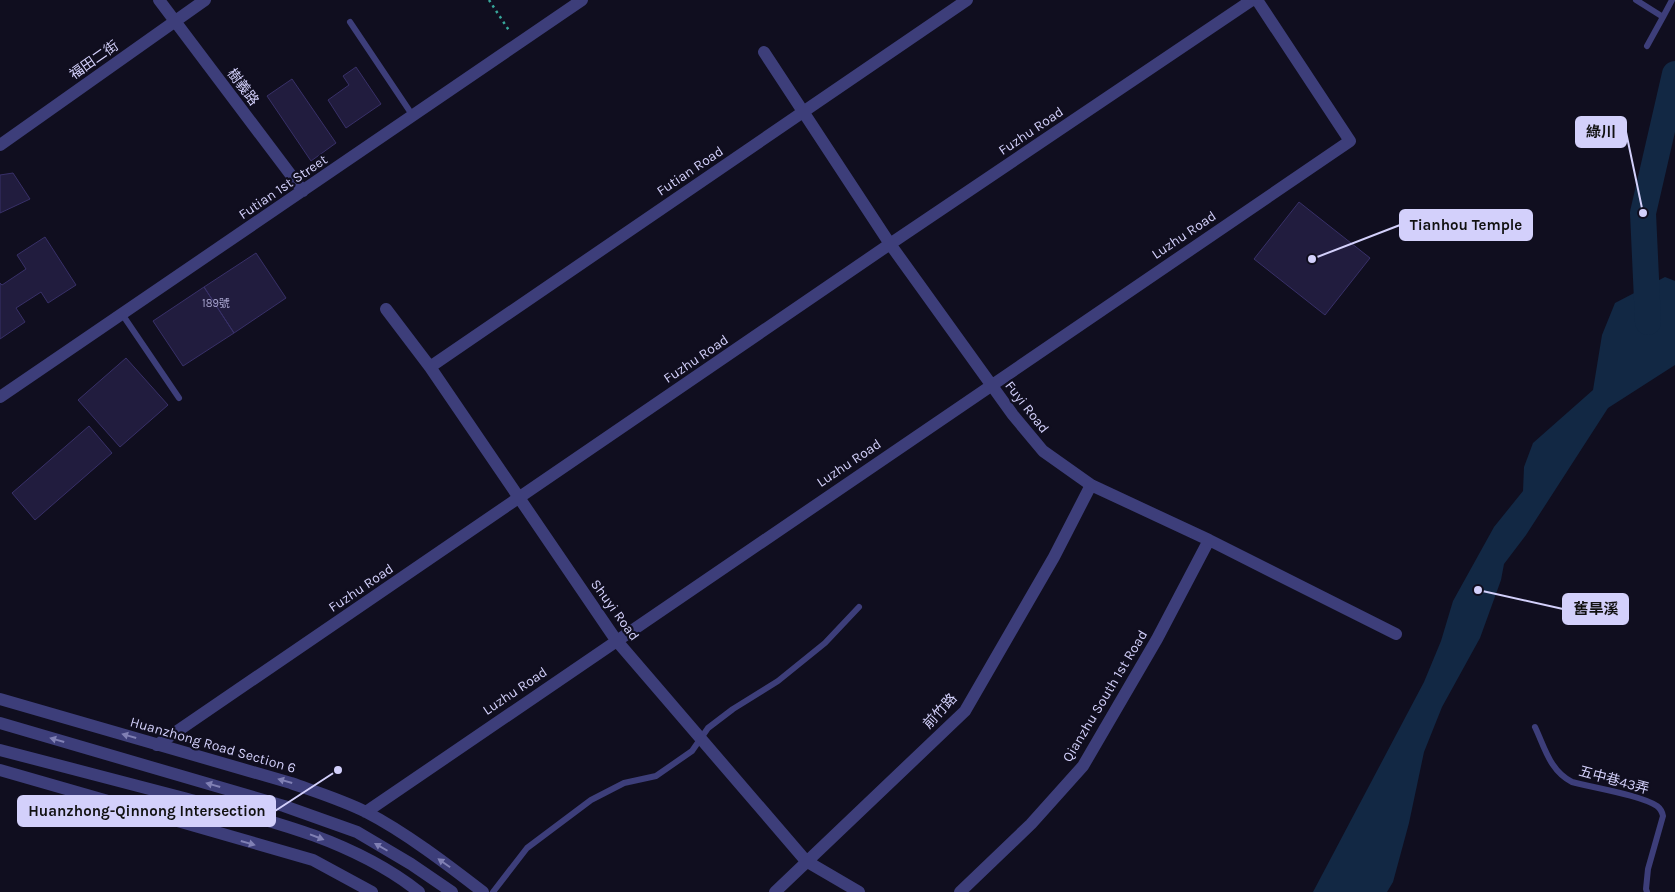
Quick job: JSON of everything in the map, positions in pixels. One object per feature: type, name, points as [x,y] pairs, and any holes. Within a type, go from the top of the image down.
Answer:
[{"type":"street","name":"樹義路","points":[[159,0],[303,191]]},
{"type":"street","name":"福田二街","points":[[0,146],[205,0]]},
{"type":"street","name":"Futian 1st Street","points":[[0,397],[582,0]]},
{"type":"street","name":"Futian Road","points":[[430,366],[967,0]]},
{"type":"street","name":"Fuzhu Road","points":[[157,745],[890,244],[1252,0]]},
{"type":"street","name":"Luzhu Road","points":[[366,812],[1350,140],[1257,0]]},
{"type":"street","name":"Fuyi Road","points":[[764,52],[890,244],[1013,415],[1043,451],[1091,485],[1209,540],[1396,634]]},
{"type":"street","name":"Shuyi Road","points":[[386,309],[430,366],[616,640],[806,862],[859,892]]},
{"type":"street","name":"前竹路","points":[[775,892],[965,711],[1054,556],[1091,485]]},
{"type":"street","name":"Qianzhu South 1st Road","points":[[960,892],[1031,824],[1083,766],[1157,639],[1209,540]]},
{"type":"street","name":"Huanzhong Road Section 6","points":[[0,699],[291,783],[334,798],[366,812],[393,827],[483,892]]},
{"type":"street","points":[[0,723],[284,806],[356,832],[411,864],[452,892]]},
{"type":"street","points":[[0,750],[277,822],[368,859],[419,892]]},
{"type":"street","points":[[0,770],[313,860],[372,892]]},
{"type":"lane","points":[[1636,0],[1663,16]]},
{"type":"lane","points":[[1647,46],[1672,0]]},
{"type":"lane","points":[[350,22],[413,116]]},
{"type":"lane","points":[[122,314],[179,398]]},
{"type":"lane","points":[[493,892],[527,848],[591,800],[624,782],[656,776],[692,751],[708,728],[733,709],[778,680],[825,642],[859,607]]},
{"type":"lane","name":"五中巷43弄","points":[[1535,727],[1553,768],[1566,780],[1643,800],[1658,806],[1662,811],[1663,816],[1648,870],[1647,892]]},
{"type":"path","points":[[489,0],[518,44]]},
{"type":"water","points":[[1665,277],[1675,281],[1675,365],[1608,408],[1526,535],[1504,564],[1501,580],[1480,638],[1442,707],[1424,752],[1409,823],[1393,882],[1387,892],[1313,892],[1424,682],[1441,641],[1453,601],[1494,527],[1523,491],[1524,467],[1533,443],[1593,390],[1602,335],[1615,303]]},
{"type":"building","points":[[356,67],[381,104],[346,128],[328,100],[349,85],[343,76]]},
{"type":"building","points":[[292,79],[336,143],[311,161],[267,96]]},
{"type":"building","points":[[13,173],[30,199],[0,213],[0,175]]},
{"type":"building","points":[[1299,202],[1370,258],[1325,315],[1254,259]]},
{"type":"building","points":[[45,237],[76,285],[48,303],[41,292],[16,308],[25,322],[0,339],[0,283],[2,285],[26,269],[17,255]]},
{"type":"building","points":[[256,253],[286,298],[234,333],[204,287]]},
{"type":"building","points":[[204,287],[234,333],[183,366],[153,321]]},
{"type":"building","points":[[126,358],[168,405],[120,447],[78,400]]},
{"type":"building","points":[[89,426],[112,453],[35,520],[12,493]]},
{"type":"waterway","points":[[1648,322],[1643,213],[1675,74]]},
{"type":"place","name":"綠川","points":[[1643,213]]},
{"type":"place","name":"Tianhou Temple","points":[[1312,259]]},
{"type":"place","name":"舊旱溪","points":[[1478,590]]},
{"type":"place","name":"Huanzhong-Qinnong Intersection","points":[[338,770]]}]
